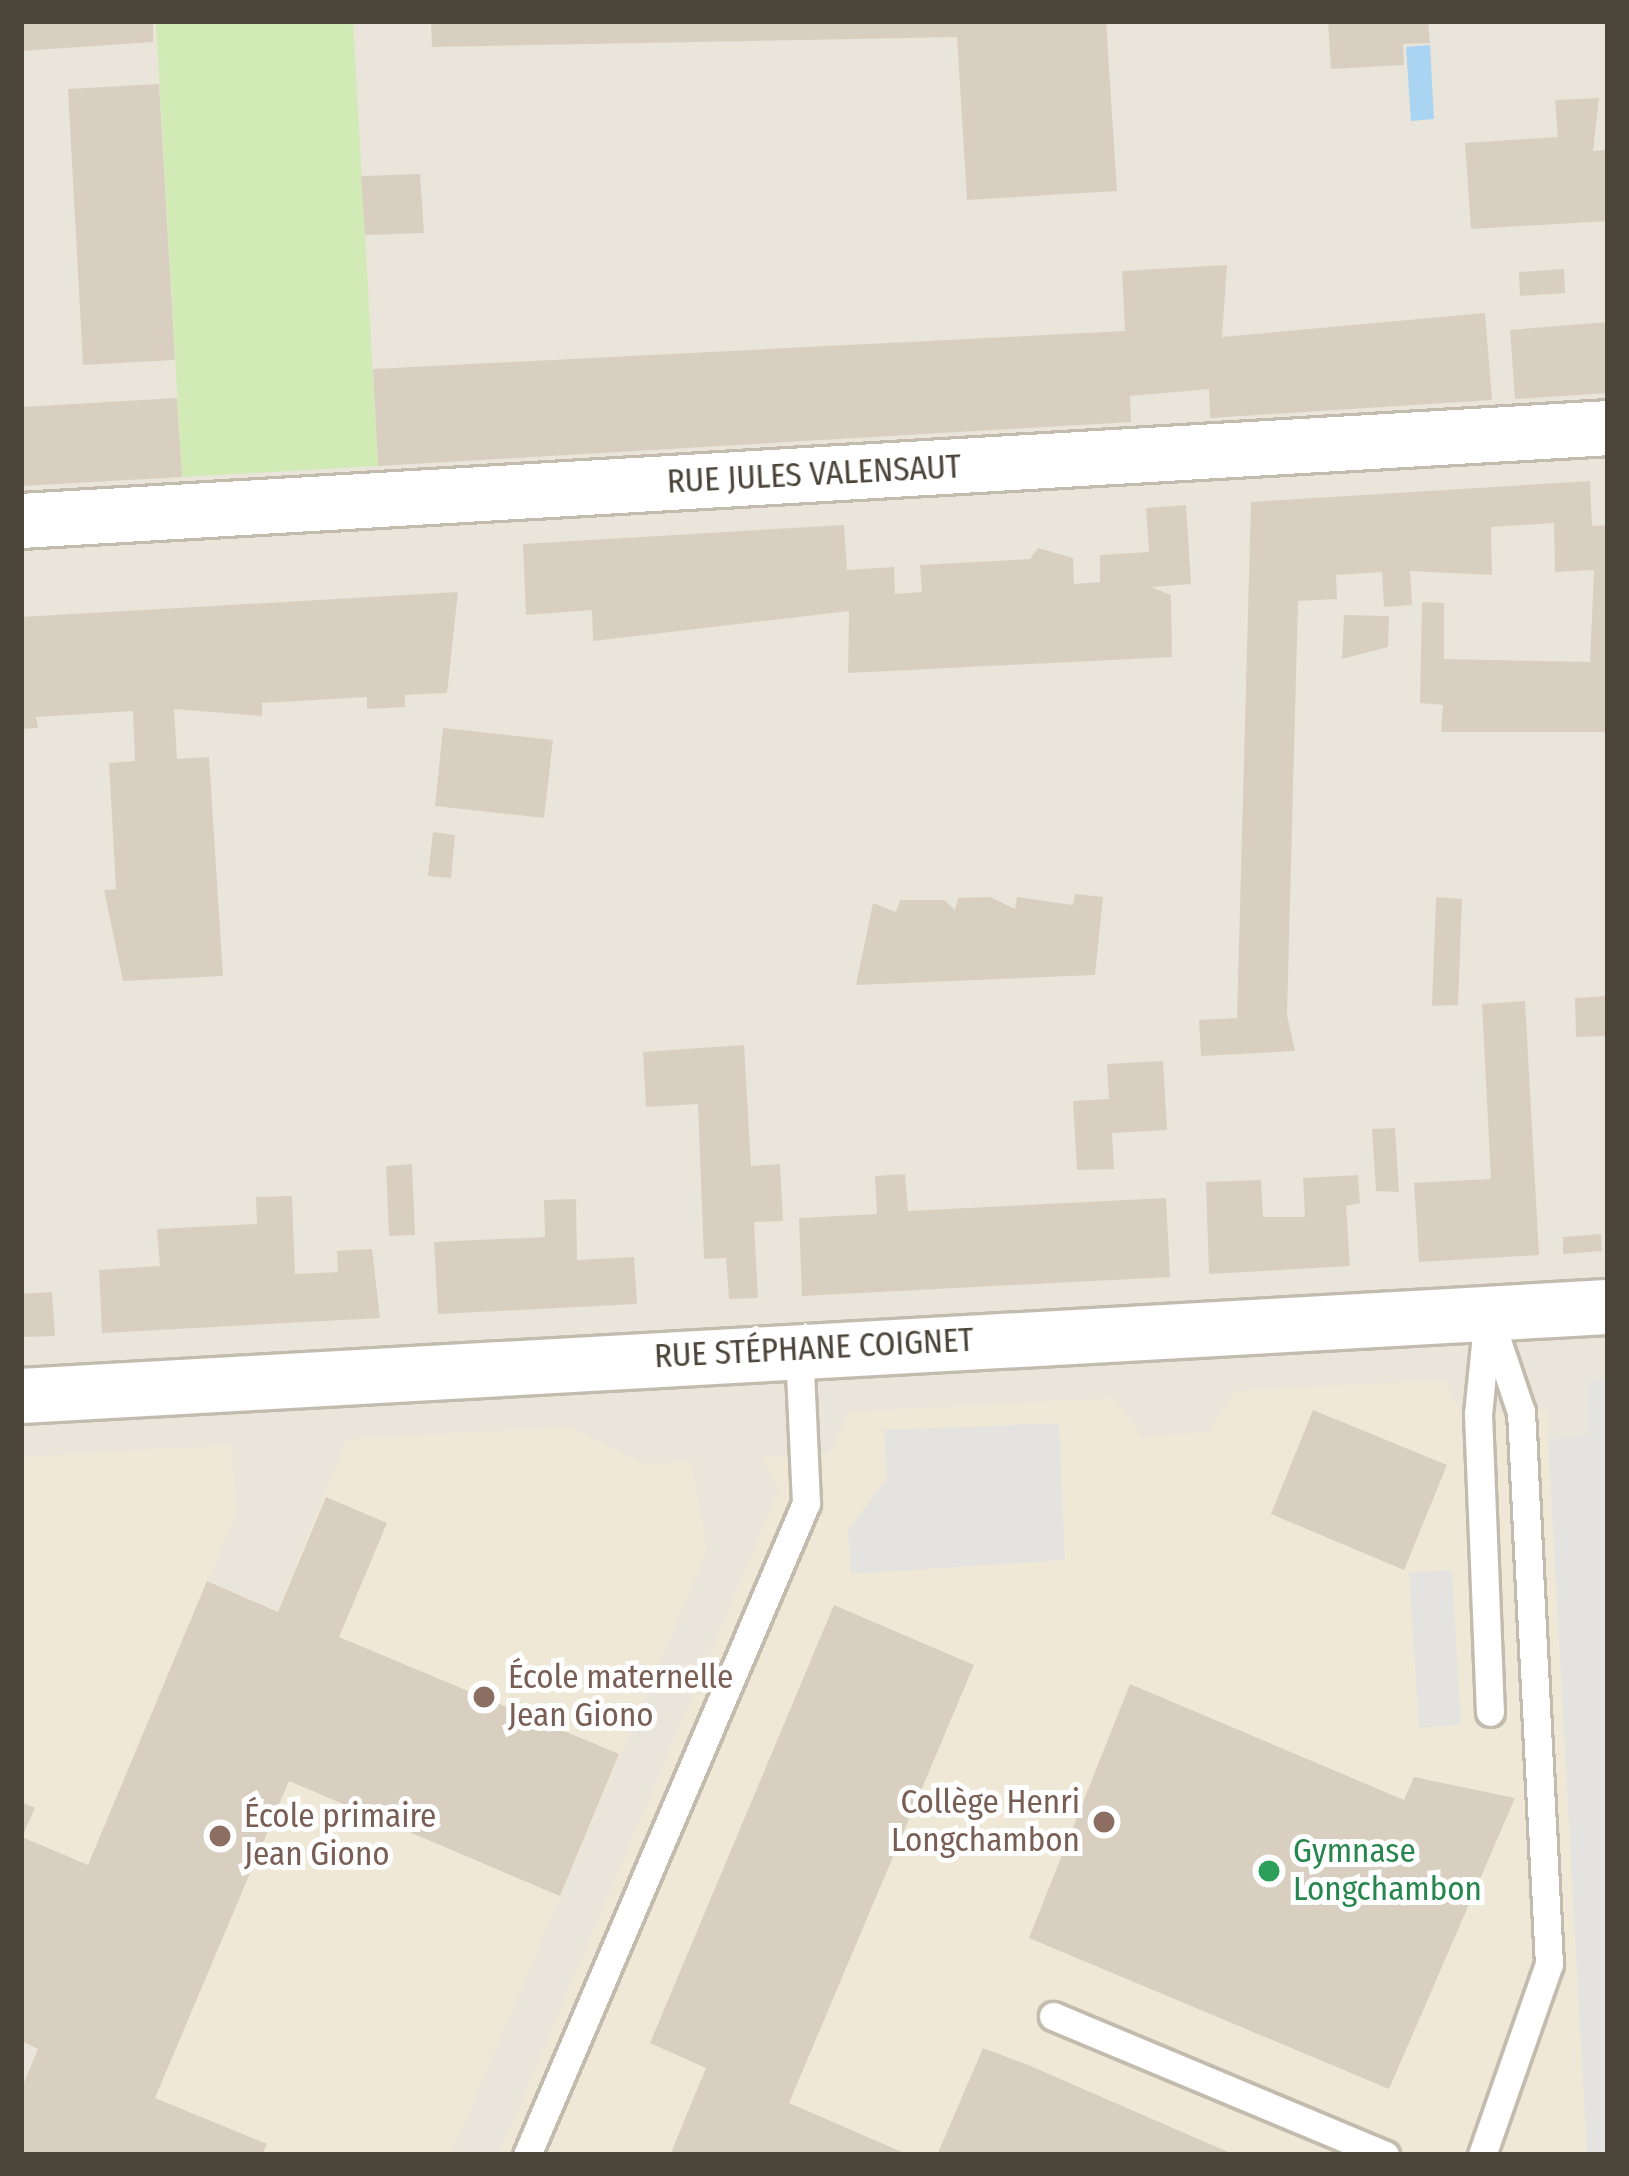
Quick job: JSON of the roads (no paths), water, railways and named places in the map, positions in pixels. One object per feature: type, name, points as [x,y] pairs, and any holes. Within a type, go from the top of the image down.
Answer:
[{"type":"street","name":"RUE JULES VALENSAUT","points":[[21,521],[1608,428]]},
{"type":"street","name":"RUE STÉPHANE COIGNET","points":[[21,1396],[1608,1307]]},
{"type":"lane","points":[[1489,1314],[1478,1414],[1490,1712]]},
{"type":"lane","points":[[1482,2155],[1549,1964],[1521,1412],[1489,1314]]},
{"type":"lane","points":[[527,2155],[806,1503],[799,1350]]},
{"type":"lane","points":[[1053,2016],[1385,2155]]},
{"type":"water","points":[[1430,45],[1434,119],[1411,121],[1406,47]]},
{"type":"place","name":"École maternelle Jean Giono","points":[[484,1697]]},
{"type":"place","name":"Collège Henri Longchambon","points":[[1104,1822]]},
{"type":"place","name":"École primaire Jean Giono","points":[[220,1836]]},
{"type":"place","name":"Gymnase Longchambon","points":[[1269,1871]]}]
